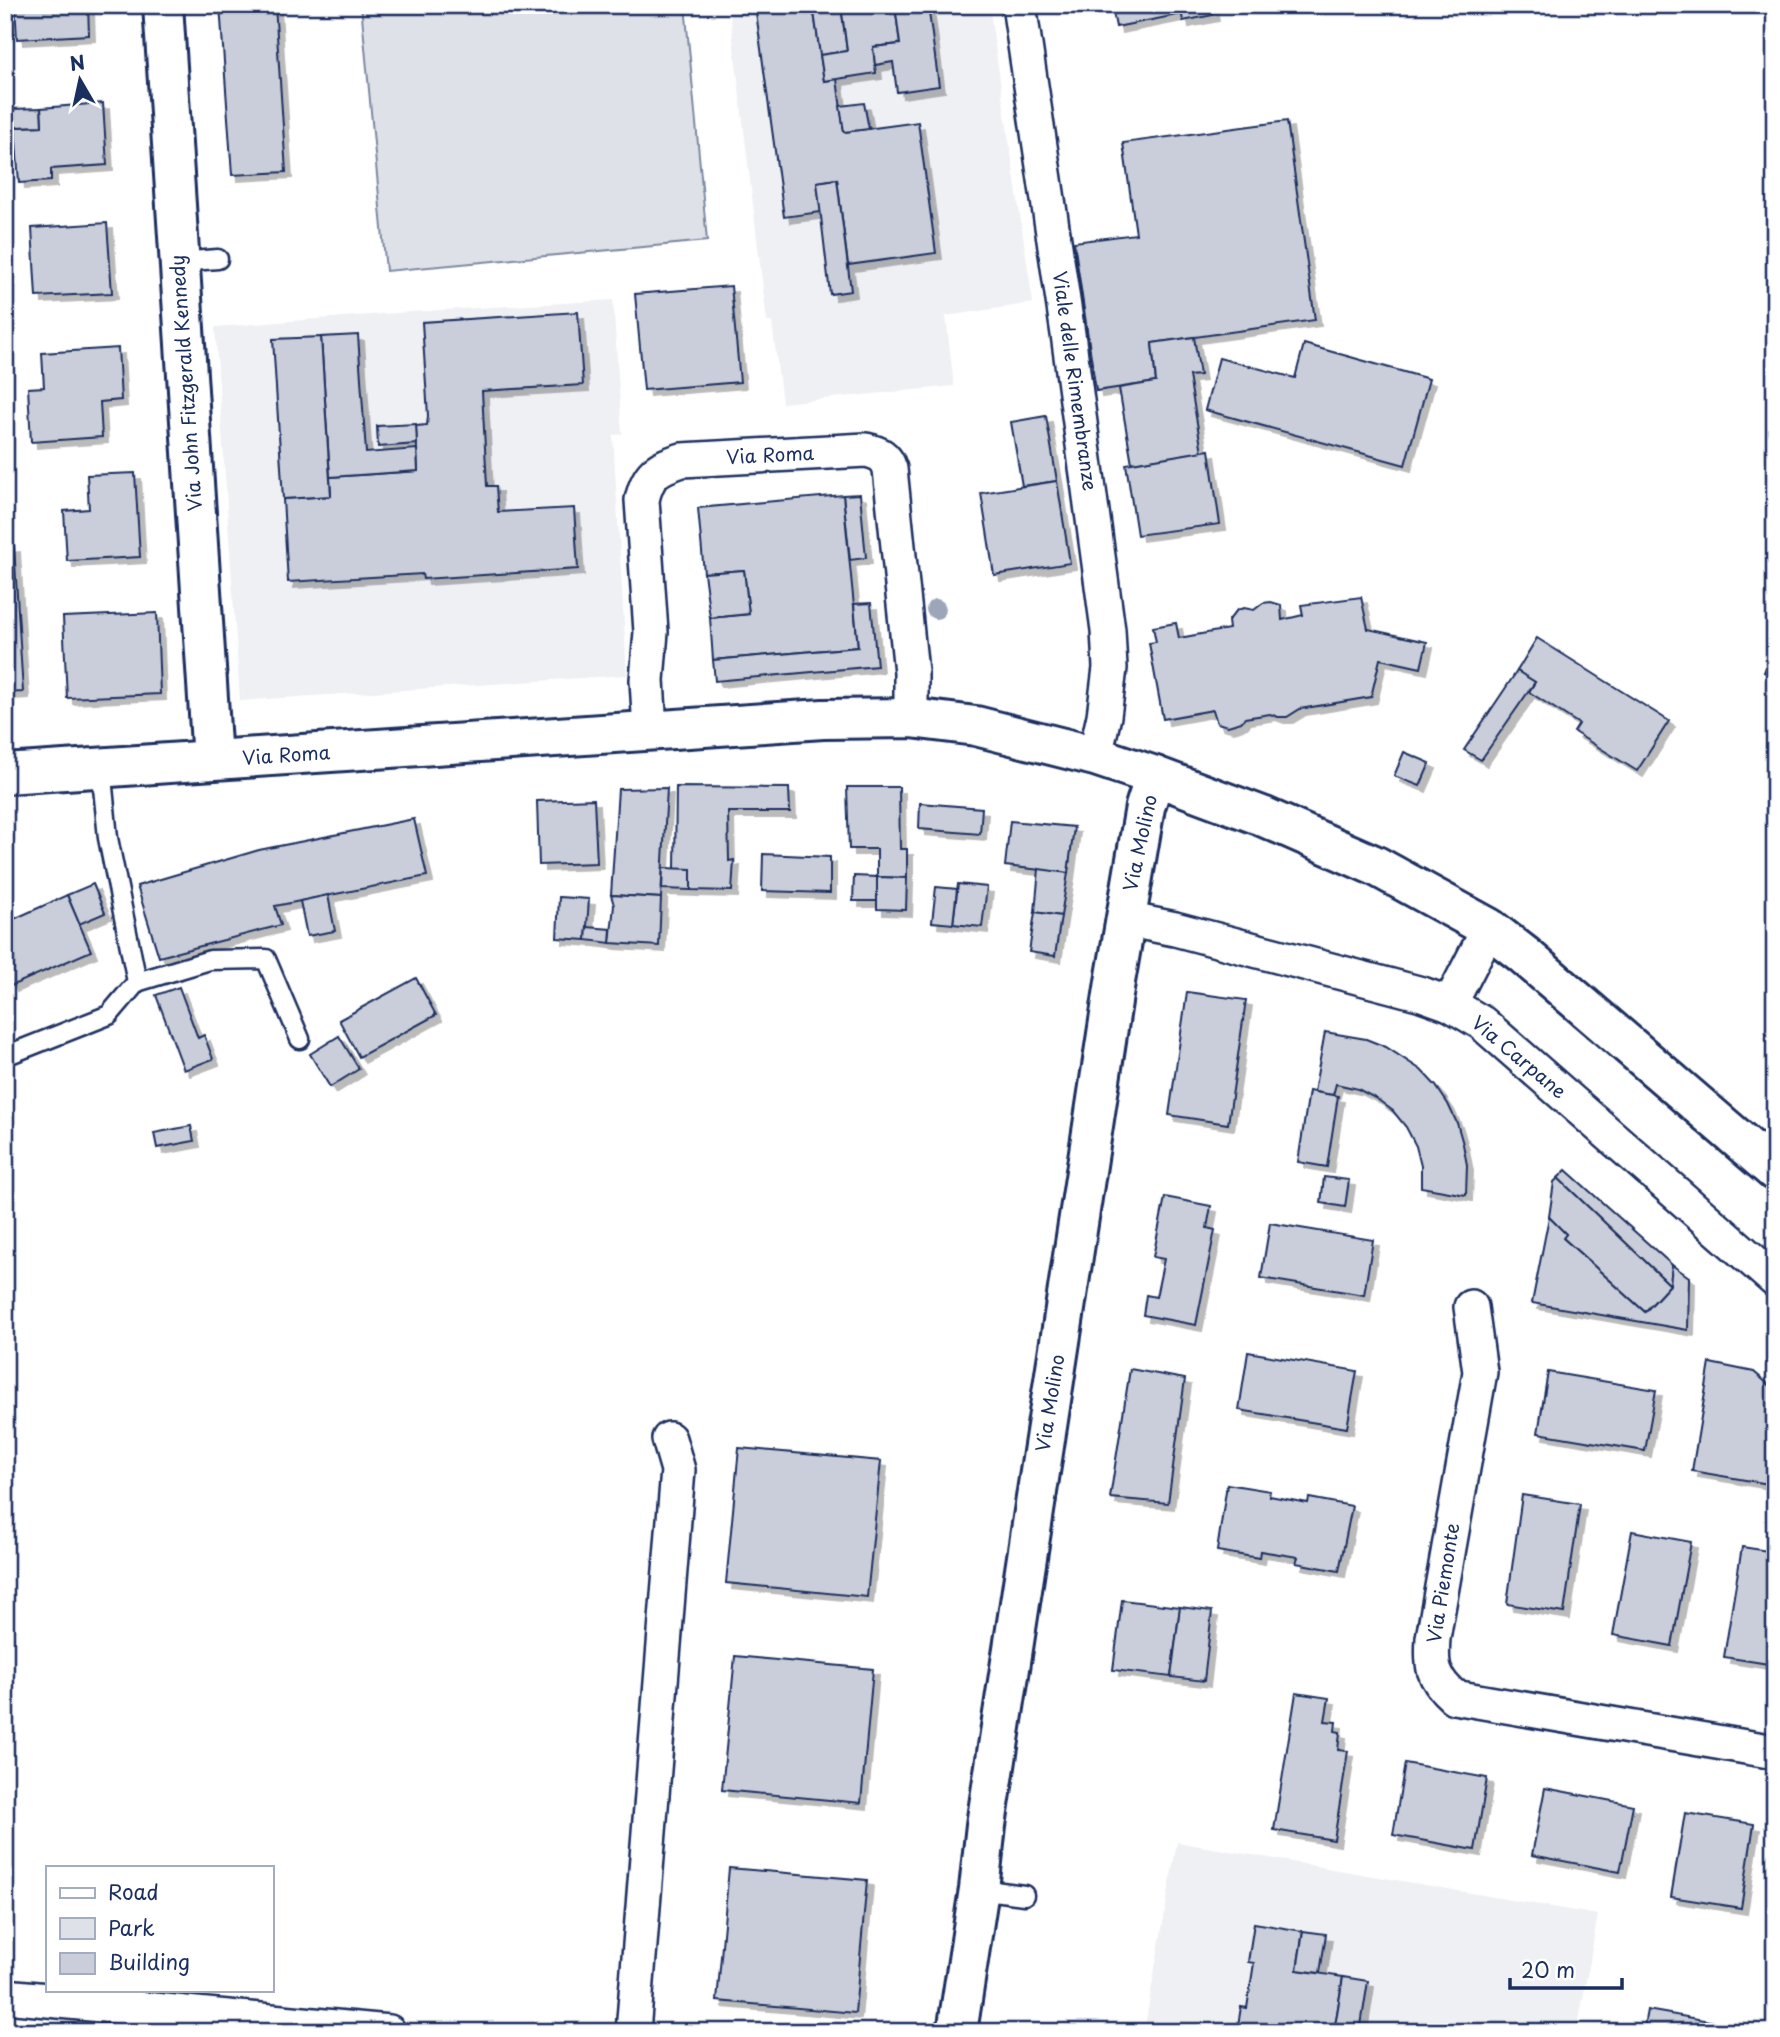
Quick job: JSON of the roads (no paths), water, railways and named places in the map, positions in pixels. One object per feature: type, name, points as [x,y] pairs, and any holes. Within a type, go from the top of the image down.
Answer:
[{"type":"street","name":"Via John Fitzgerald Kennedy","points":[[163,5],[212,760]]},
{"type":"street","name":"Viale delle Rimembranze","points":[[1019,5],[1068,334],[1108,630],[1110,668],[1104,716],[1095,756]]},
{"type":"street","name":"Via Roma","points":[[650,730],[648,680],[651,632],[642,500],[645,486],[652,474],[682,460],[866,450],[877,452],[887,459],[890,469],[911,672],[911,718]]},
{"type":"street","name":"Via Roma","points":[[5,774],[823,719],[911,718],[976,726],[1095,756],[1156,776]]},
{"type":"street","name":"Via Molino","points":[[957,2032],[986,1825],[1125,919],[1145,807],[1156,776]]},
{"type":"street","points":[[1156,776],[1262,816],[1376,866],[1489,928],[1562,986],[1775,1171]]},
{"type":"street","name":"Via Carpane","points":[[1125,919],[1188,932],[1411,991],[1450,1004],[1482,1023],[1775,1280]]},
{"type":"street","points":[[1450,1004],[1489,928]]},
{"type":"street","name":"Via Piemonte","points":[[1471,1307],[1479,1372],[1433,1638],[1431,1657],[1434,1674],[1441,1686],[1454,1697],[1775,1752]]},
{"type":"street","points":[[634,2032],[678,1470],[668,1439]]},
{"type":"street","points":[[5,1996],[389,2032]]},
{"type":"lane","points":[[178,262],[218,259]]},
{"type":"lane","points":[[101,767],[107,838],[137,982]]},
{"type":"lane","points":[[5,1056],[108,1015],[137,982],[210,960],[266,959],[300,1039]]},
{"type":"lane","points":[[979,1889],[1024,1895]]}]
